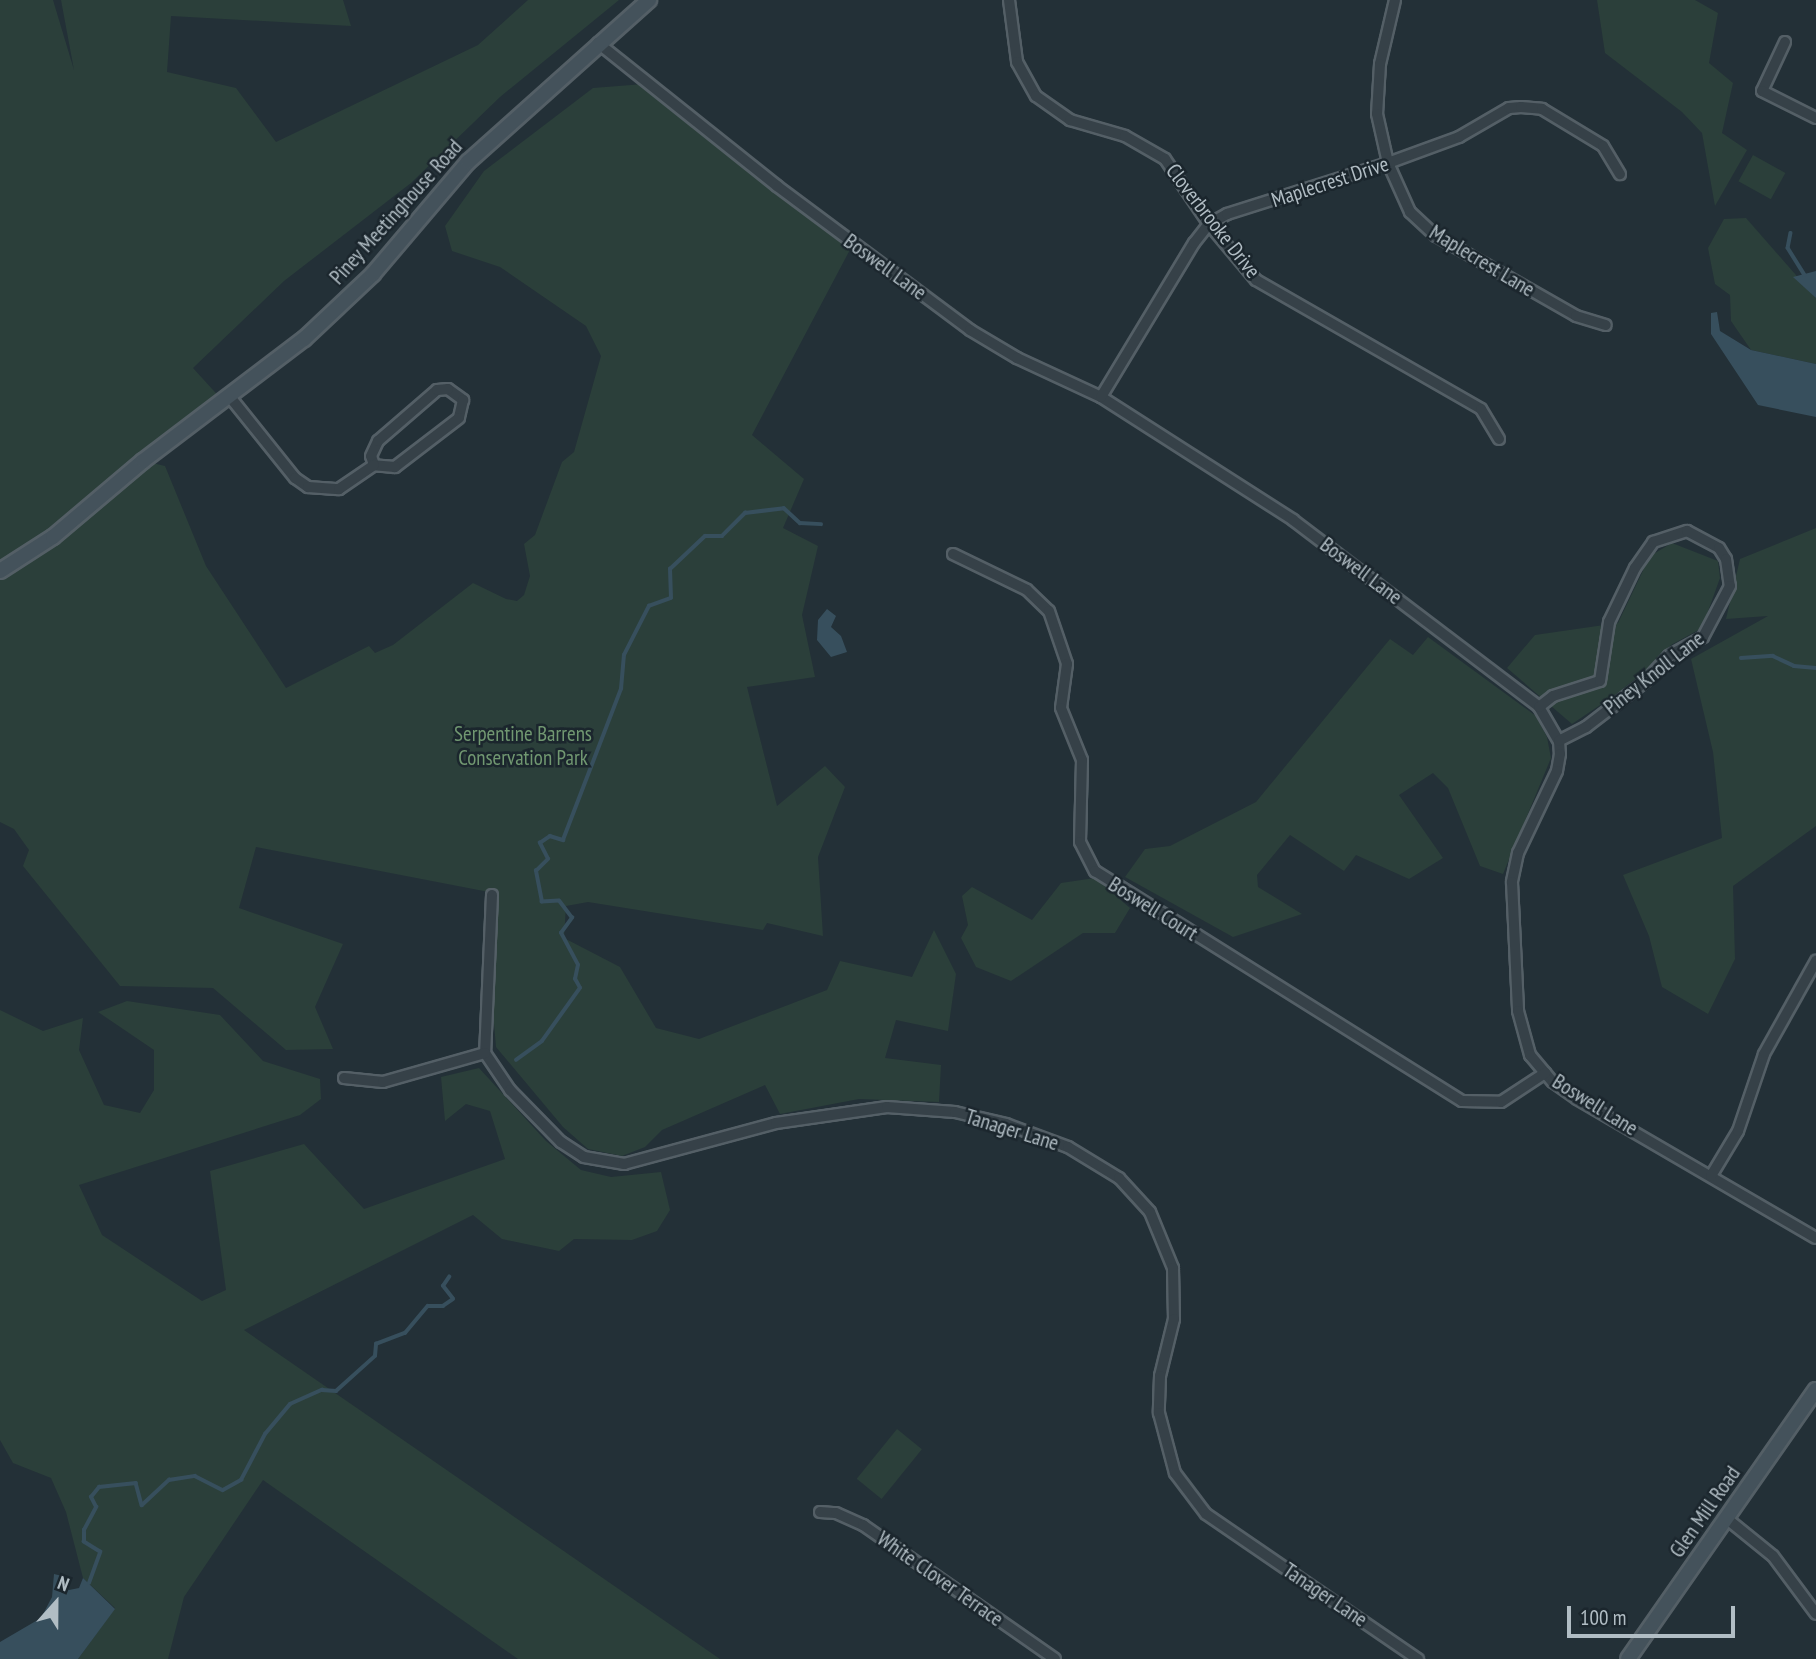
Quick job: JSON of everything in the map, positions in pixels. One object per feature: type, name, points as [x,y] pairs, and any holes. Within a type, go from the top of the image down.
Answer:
[{"type":"main road","name":"Piney Meetinghouse Road","points":[[0,572],[53,537],[143,461],[304,339],[373,274],[468,162],[649,0]]},
{"type":"main road","name":"Glen Mill Road","points":[[1628,1659],[1816,1390]]},
{"type":"street","name":"Cloverbrooke Drive","points":[[1009,0],[1017,62],[1037,96],[1070,120],[1125,136],[1165,159],[1209,224],[1256,280],[1480,409],[1499,439]]},
{"type":"street","name":"Maplecrest Lane","points":[[1395,0],[1377,93],[1388,163],[1410,212],[1420,223],[1576,316],[1606,326]]},
{"type":"street","points":[[1785,42],[1762,91],[1816,118]]},
{"type":"street","name":"Boswell Lane","points":[[598,43],[787,194],[970,330],[1017,358],[1101,397],[1293,520],[1539,707],[1559,741],[1557,771],[1527,830],[1512,882],[1518,1011],[1530,1055],[1545,1073],[1577,1099],[1816,1238]]},
{"type":"street","name":"Maplecrest Drive","points":[[1209,224],[1227,214],[1388,163],[1459,137],[1508,108],[1532,107],[1603,146],[1619,174]]},
{"type":"street","points":[[1101,397],[1209,224]]},
{"type":"street","points":[[230,397],[295,478],[308,487],[340,489],[374,465],[395,467],[459,418],[461,396],[448,389],[437,390],[378,441],[371,456],[374,465]]},
{"type":"street","name":"Piney Knoll Lane","points":[[1539,707],[1553,696],[1600,681],[1609,622],[1635,568],[1653,542],[1687,531],[1709,538],[1719,548],[1726,559],[1730,586],[1703,637],[1669,656],[1646,681],[1586,727],[1559,741]]},
{"type":"street","name":"Boswell Court","points":[[953,554],[1027,590],[1049,611],[1060,635],[1067,664],[1061,708],[1083,770],[1080,842],[1094,871],[1462,1101],[1489,1104],[1511,1098],[1545,1073]]},
{"type":"street","points":[[344,1078],[383,1082],[485,1053],[492,895]]},
{"type":"street","points":[[1711,1175],[1738,1131],[1764,1054],[1816,961]]},
{"type":"street","name":"Tanager Lane","points":[[485,1053],[510,1090],[561,1142],[584,1157],[613,1164],[656,1157],[776,1123],[887,1107],[955,1112],[1006,1124],[1097,1161],[1137,1195],[1150,1212],[1173,1268],[1174,1319],[1160,1376],[1159,1413],[1175,1473],[1206,1514],[1418,1659]]},
{"type":"street","name":"White Clover Terrace","points":[[820,1512],[836,1513],[863,1524],[1055,1659]]},
{"type":"street","points":[[1726,1518],[1773,1556],[1816,1614]]},
{"type":"green space","name":"Serpentine Barrens Conservation Park","points":[[0,0],[53,0],[74,70],[61,0],[343,0],[351,26],[171,16],[167,72],[236,88],[276,142],[478,45],[528,0],[619,0],[500,97],[411,183],[284,281],[193,368],[224,402],[144,461],[165,466],[206,566],[286,688],[369,646],[375,653],[393,645],[473,583],[506,599],[517,601],[524,595],[530,576],[524,544],[535,535],[562,462],[574,452],[601,356],[586,326],[500,267],[452,251],[445,226],[484,171],[593,88],[644,84],[853,244],[752,435],[804,479],[783,528],[818,546],[802,615],[815,677],[747,687],[777,806],[825,766],[845,787],[818,857],[823,936],[767,923],[763,930],[588,902],[566,906],[564,938],[620,967],[656,1028],[699,1039],[827,990],[840,961],[912,977],[934,930],[956,974],[948,1031],[896,1020],[885,1058],[941,1065],[939,1102],[859,1099],[780,1114],[765,1085],[662,1130],[645,1147],[622,1156],[588,1149],[563,1127],[496,1047],[492,999],[494,893],[256,847],[239,908],[343,944],[315,1007],[333,1049],[286,1050],[213,988],[120,986],[23,866],[29,850],[14,829],[0,822]]},
{"type":"green space","points":[[1597,0],[1695,0],[1718,13],[1709,63],[1733,83],[1722,133],[1747,150],[1715,206],[1702,133],[1682,112],[1605,53]]},
{"type":"green space","points":[[1753,155],[1785,173],[1771,199],[1738,181]]},
{"type":"green space","points":[[1746,218],[1816,298],[1816,364],[1751,350],[1731,321],[1730,295],[1715,284],[1708,248],[1724,219]]},
{"type":"green space","points":[[1816,528],[1816,826],[1733,886],[1735,959],[1708,1014],[1662,987],[1649,936],[1623,875],[1722,838],[1713,752],[1691,659],[1768,616],[1726,619],[1740,559]]},
{"type":"green space","points":[[1672,543],[1718,561],[1720,578],[1702,628],[1671,645],[1646,674],[1572,724],[1507,668],[1535,635],[1618,623],[1650,556]]},
{"type":"green space","points":[[1428,637],[1536,716],[1547,737],[1551,758],[1503,874],[1480,866],[1448,788],[1433,773],[1399,795],[1443,858],[1409,879],[1356,855],[1344,871],[1290,835],[1257,875],[1258,887],[1302,914],[1233,937],[1125,877],[1145,849],[1170,846],[1256,802],[1390,639],[1413,655]]},
{"type":"green space","points":[[1095,878],[1130,908],[1115,933],[1083,933],[1011,981],[976,967],[961,938],[968,925],[962,896],[972,887],[1032,920],[1061,883]]},
{"type":"green space","points":[[127,1001],[220,1015],[263,1061],[320,1079],[321,1099],[300,1115],[79,1185],[102,1235],[202,1301],[226,1290],[210,1171],[304,1144],[364,1209],[505,1159],[490,1111],[466,1104],[445,1121],[441,1077],[479,1068],[546,1141],[581,1170],[611,1177],[661,1172],[670,1210],[657,1231],[632,1240],[574,1239],[559,1251],[502,1239],[473,1215],[244,1330],[720,1659],[518,1659],[263,1480],[184,1597],[168,1659],[78,1659],[115,1608],[83,1578],[66,1512],[51,1478],[13,1463],[0,1440],[0,1010],[43,1031],[83,1018],[79,1050],[104,1105],[140,1113],[154,1090],[154,1050],[98,1012]]},
{"type":"green space","points":[[897,1429],[922,1449],[882,1499],[857,1479]]},
{"type":"water","points":[[1816,271],[1816,298],[1793,277]]},
{"type":"water","points":[[1717,312],[1720,331],[1751,350],[1816,364],[1816,417],[1758,405],[1711,334],[1711,313]]},
{"type":"water","points":[[827,609],[836,616],[831,627],[841,636],[847,652],[831,657],[817,640],[818,620]]},
{"type":"water","points":[[54,1574],[62,1576],[60,1585],[69,1590],[79,1588],[83,1578],[115,1609],[78,1659],[0,1659],[0,1642],[41,1618],[52,1597]]},
{"type":"waterway","points":[[1791,233],[1788,248],[1804,274]]},
{"type":"waterway","points":[[516,1060],[542,1041],[580,988],[575,979],[578,965],[561,933],[572,918],[559,901],[542,902],[536,871],[548,859],[540,843],[550,836],[563,840],[621,689],[624,655],[649,606],[671,598],[670,569],[705,536],[722,536],[745,513],[784,508],[800,523],[821,524]]},
{"type":"waterway","points":[[1741,658],[1773,656],[1794,666],[1816,668]]},
{"type":"waterway","points":[[89,1583],[100,1552],[84,1542],[84,1530],[96,1507],[91,1497],[99,1487],[136,1483],[142,1505],[169,1480],[195,1476],[223,1490],[241,1480],[265,1434],[290,1404],[322,1390],[336,1391],[375,1356],[376,1344],[405,1333],[428,1306],[443,1306],[453,1299],[443,1286],[449,1277]]}]
